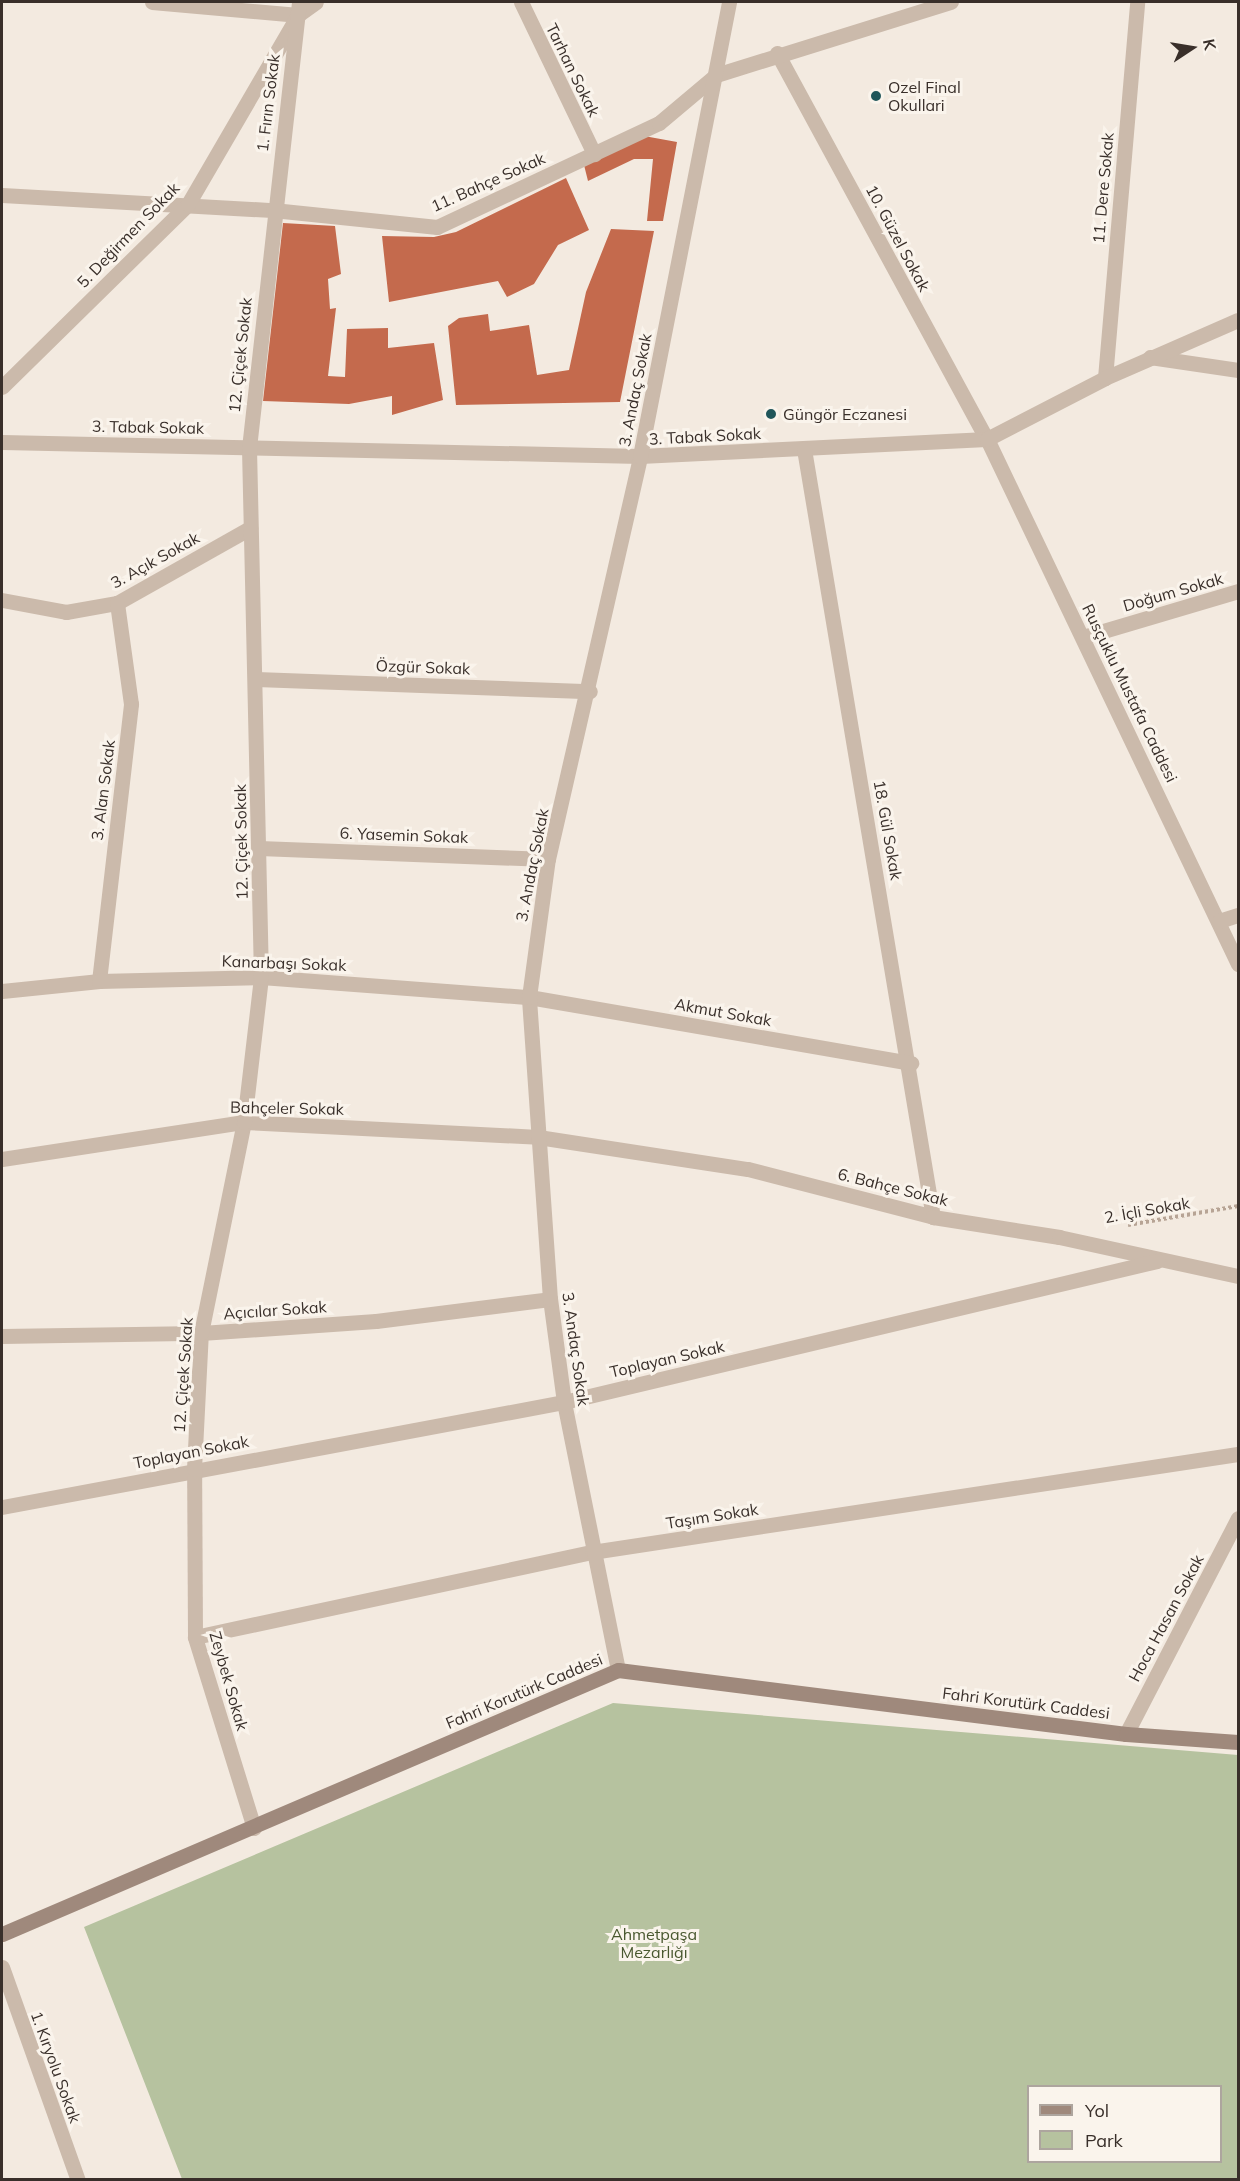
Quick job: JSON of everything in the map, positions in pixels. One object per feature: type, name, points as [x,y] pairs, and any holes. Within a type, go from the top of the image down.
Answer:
[{"type":"street","points":[[152,2],[298,8]]},
{"type":"street","name":"5. Değirmen Sokak","points":[[2,387],[188,204],[298,8],[316,2]]},
{"type":"street","name":"Tarhan Sokak","points":[[521,2],[594,154]]},
{"type":"street","name":"3. Andaç Sokak","points":[[618,1670],[592,1552],[564,1402],[550,1299],[529,997],[548,859],[590,691],[640,456],[729,2]]},
{"type":"street","name":"11. Bahçe Sokak","points":[[2,195],[273,210],[437,227],[659,123],[716,75],[777,53],[951,2]]},
{"type":"street","name":"11. Dere Sokak","points":[[1104,378],[1137,2]]},
{"type":"street","name":"1. Fırın Sokak","points":[[273,210],[298,8]]},
{"type":"street","name":"10. Güzel Sokak","points":[[777,53],[987,439]]},
{"type":"street","name":"12. Çiçek Sokak","points":[[194,1469],[201,1333],[244,1122],[261,977],[249,448],[273,210]]},
{"type":"street","name":"3. Tabak Sokak","points":[[2,441],[640,456],[987,439],[1104,378],[1239,320]]},
{"type":"street","points":[[1150,357],[1239,370]]},
{"type":"street","name":"Rusçuklu Mustafa Caddesi","points":[[987,439],[1239,964]]},
{"type":"street","name":"18. Gül Sokak","points":[[804,449],[911,1063],[933,1217]]},
{"type":"street","name":"3. Açık Sokak","points":[[2,600],[66,612],[117,603],[250,528]]},
{"type":"street","name":"Doğum Sokak","points":[[1083,637],[1239,591]]},
{"type":"street","name":"3. Alan Sokak","points":[[99,981],[131,704],[117,603]]},
{"type":"street","name":"Özgür Sokak","points":[[256,680],[590,691]]},
{"type":"street","name":"6. Yasemin Sokak","points":[[259,848],[548,859]]},
{"type":"street","points":[[1219,921],[1239,915]]},
{"type":"street","name":"Kanarbaşı Sokak","points":[[2,991],[99,981],[261,977],[529,997]]},
{"type":"street","name":"Akmut Sokak","points":[[529,997],[911,1063]]},
{"type":"street","name":"Bahçeler Sokak","points":[[2,1158],[244,1122],[538,1137]]},
{"type":"street","name":"6. Bahçe Sokak","points":[[538,1137],[748,1169],[933,1217],[1059,1237],[1160,1261],[1239,1276]]},
{"type":"street","name":"Toplayan Sokak","points":[[2,1507],[194,1469],[564,1402],[1160,1261]]},
{"type":"street","name":"Açıcılar Sokak","points":[[2,1336],[201,1333],[376,1321],[550,1299]]},
{"type":"street","name":"Taşım Sokak","points":[[195,1637],[592,1552],[1239,1454]]},
{"type":"street","name":"Zeybek Sokak","points":[[194,1469],[195,1637],[254,1827]]},
{"type":"street","name":"Hoca Hasan Sokak","points":[[1126,1734],[1239,1518]]},
{"type":"street","name":"Fahri Korutürk Caddesi","points":[[2,1934],[618,1670],[1126,1734],[1239,1742]]},
{"type":"street","name":"1. Kıryolu Sokak","points":[[2,1967],[78,2180]]},
{"type":"path","name":"2. İçli Sokak","points":[[1115,1227],[1239,1206]]},
{"type":"green space","name":"Ahmetpaşa Mezarlığı","points":[[613,1703],[1238,1755],[1238,2179],[182,2179],[84,1927]]},
{"type":"building","points":[[644,136],[677,142],[663,221],[647,221],[653,159],[634,159],[588,181],[584,165]]},
{"type":"building","points":[[566,178],[589,230],[558,245],[534,284],[507,297],[498,281],[389,302],[382,236],[434,237],[456,232]]},
{"type":"building","points":[[283,223],[335,226],[341,274],[328,279],[330,309],[336,308],[328,376],[345,377],[347,329],[388,328],[388,348],[434,343],[443,400],[392,415],[392,396],[349,404],[263,401]]},
{"type":"building","points":[[611,229],[654,231],[620,402],[456,405],[448,326],[459,318],[488,314],[490,331],[529,325],[537,375],[569,370],[586,292]]},
{"type":"place","name":"Ozel Final Okullari","points":[[876,96]]},
{"type":"place","name":"Güngör Eczanesi","points":[[771,414]]}]
